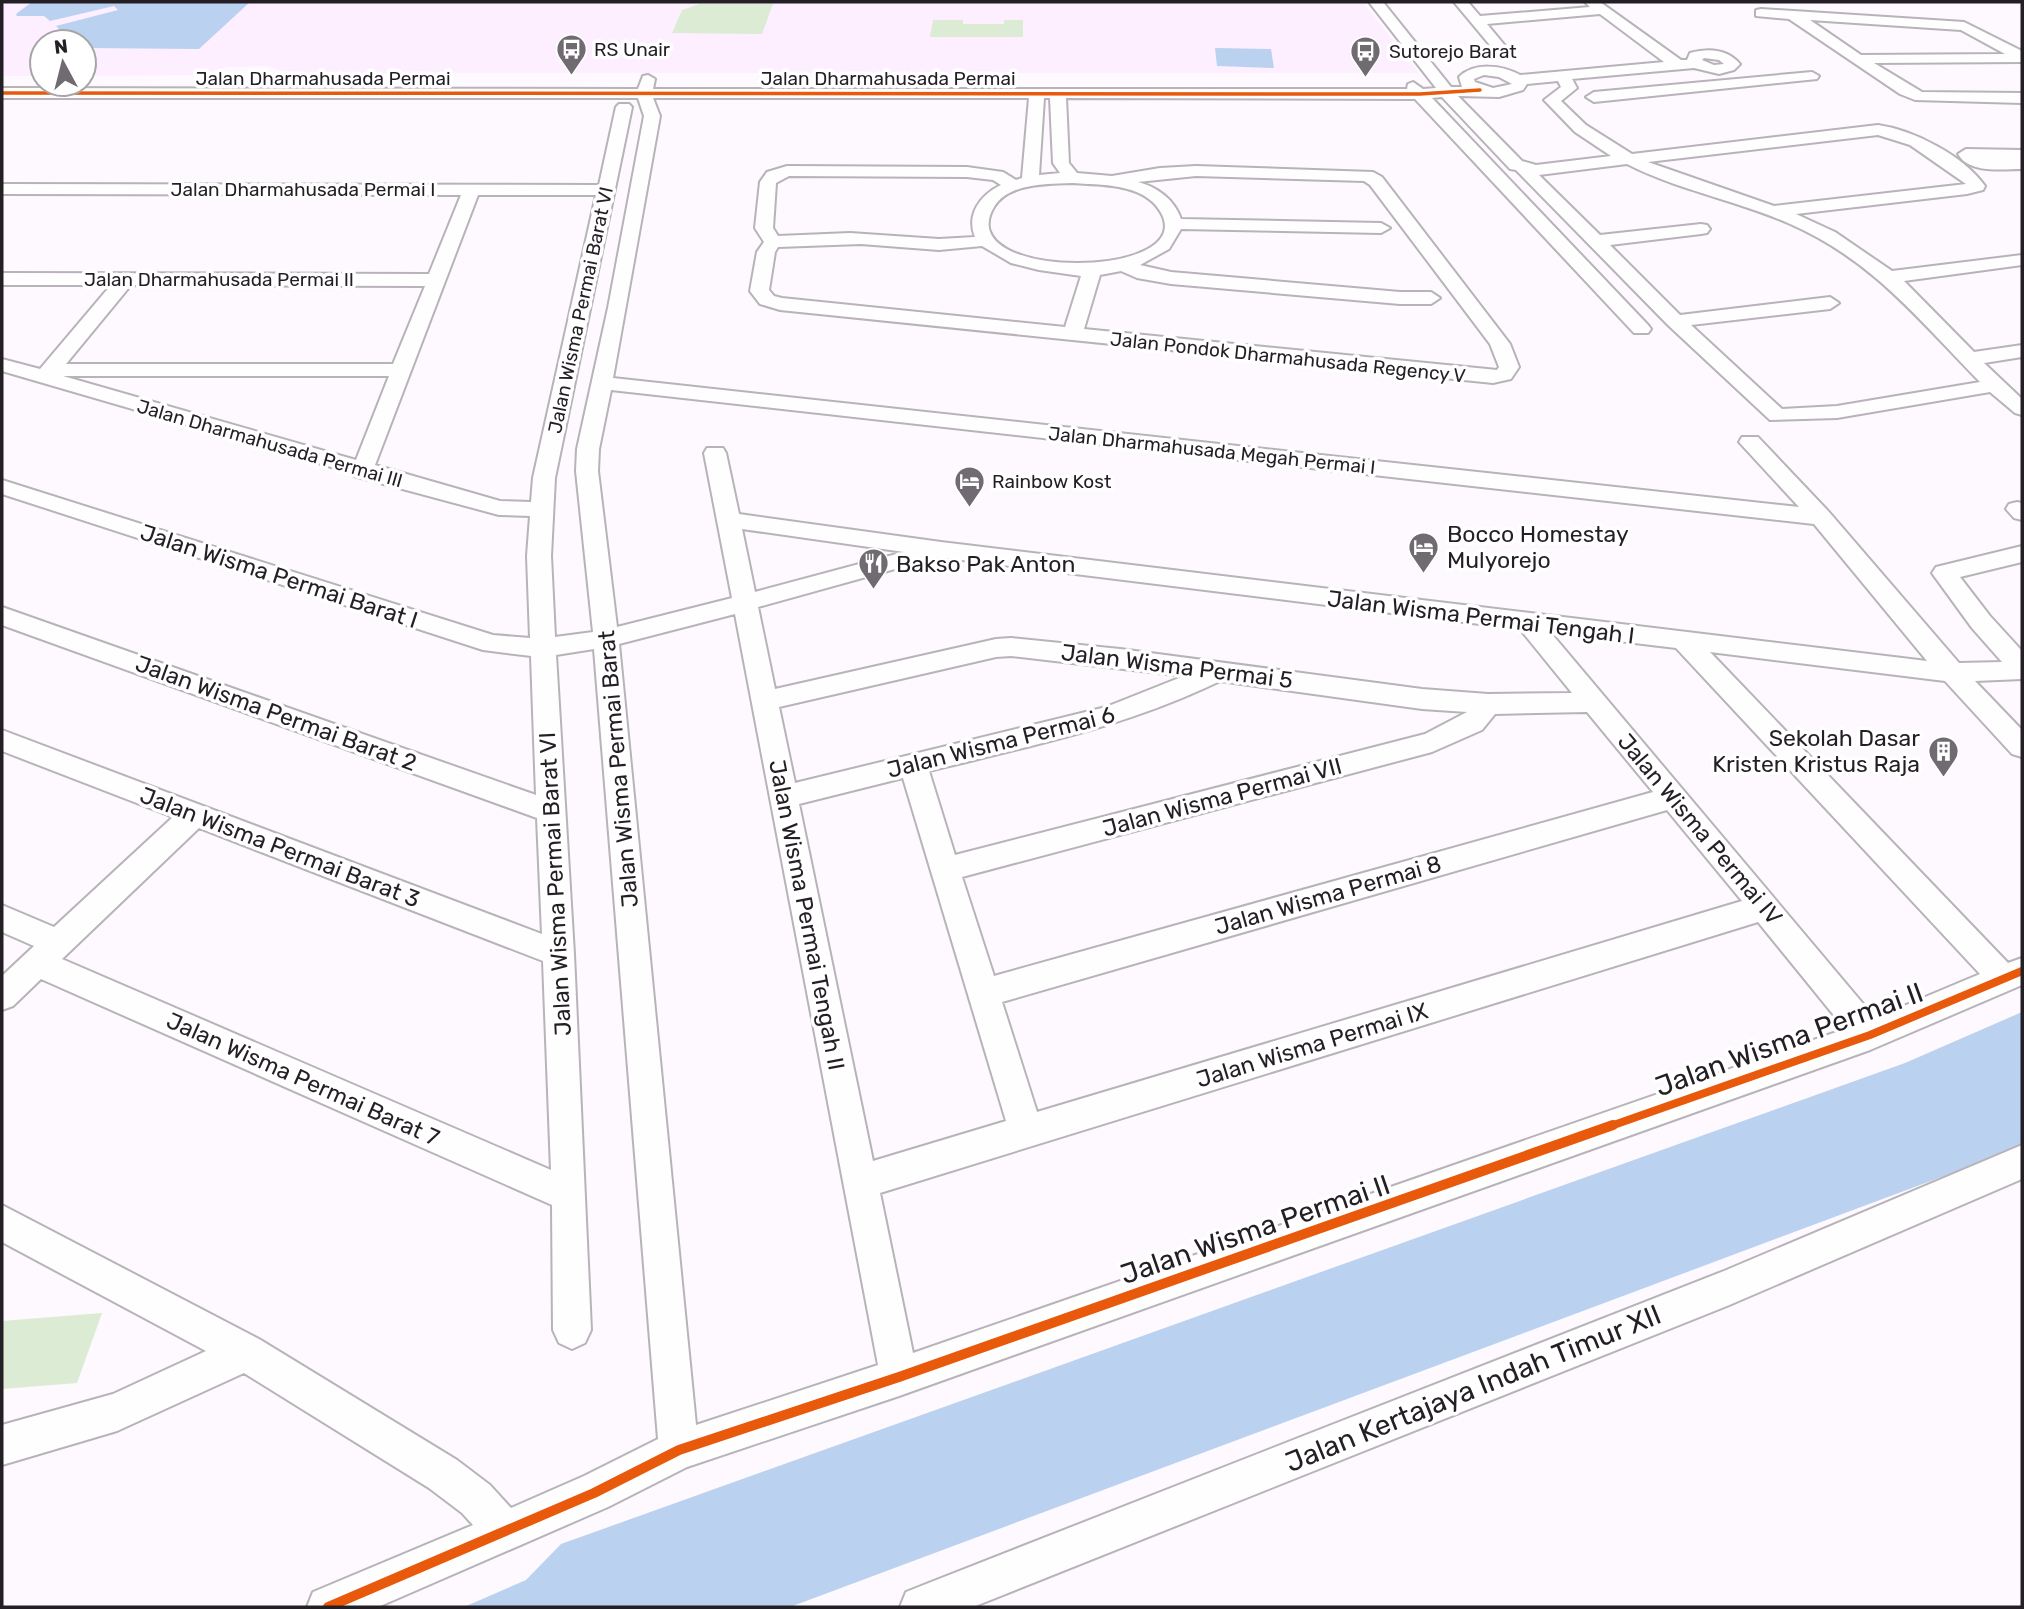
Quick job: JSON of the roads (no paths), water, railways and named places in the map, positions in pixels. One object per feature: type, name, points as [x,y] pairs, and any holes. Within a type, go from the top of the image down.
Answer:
[{"type":"street","points":[[1376,2],[1443,87],[1516,164],[1598,241],[1675,321],[1777,416],[1837,412],[1996,385]]},
{"type":"street","points":[[1461,2],[1504,52]]},
{"type":"street","points":[[1479,20],[1598,6],[1678,65]]},
{"type":"street","points":[[1761,13],[1964,26],[2022,58]]},
{"type":"street","points":[[1792,16],[1905,91],[1920,97],[2022,99]]},
{"type":"street","points":[[1858,59],[2022,58]]},
{"type":"street","points":[[1518,80],[1697,64],[1724,69],[1742,82]]},
{"type":"street","name":"Jalan Dharmahusada Permai","points":[[2,93],[639,93],[1443,87],[1507,92],[1518,88],[1518,80],[1499,72],[1482,71],[1470,74],[1466,80],[1443,87]]},
{"type":"street","points":[[1563,76],[1569,88],[1552,100],[1601,146],[1651,172],[1774,211],[1828,236],[1889,277],[2022,409]]},
{"type":"street","points":[[1594,97],[1812,76]]},
{"type":"street","points":[[2,79],[28,79]]},
{"type":"street","name":"Jalan Dharmahusada Permai","points":[[98,80],[639,93]]},
{"type":"street","points":[[1466,80],[1480,90]]},
{"type":"street","points":[[1414,89],[1641,329]]},
{"type":"street","points":[[1047,91],[1061,163],[1072,178]]},
{"type":"street","points":[[1022,183],[1035,147],[1047,91]]},
{"type":"street","name":"Jalan Wisma Permai Barat VI","points":[[572,1330],[559,954],[550,811],[552,648],[539,565],[540,509],[544,478],[605,190],[639,93]]},
{"type":"street","name":"Jalan Wisma Permai Barat","points":[[639,93],[652,116],[618,308],[588,449],[587,471],[679,1450]]},
{"type":"street","points":[[1524,169],[1536,170],[1878,130],[1894,131],[1913,139],[1977,186],[1774,211]]},
{"type":"street","points":[[2022,155],[1966,154],[1968,158],[1980,163],[2022,164]]},
{"type":"street","points":[[1113,181],[1160,173],[1196,171],[1367,176],[1376,181],[1474,307]]},
{"type":"street","points":[[987,240],[957,246],[823,238],[773,242],[764,228],[768,182],[773,176],[787,172],[967,172],[1022,183]]},
{"type":"street","points":[[1072,178],[1113,181],[1139,188],[1157,198],[1169,211],[1174,224],[1168,240],[1151,255],[1124,265],[1092,270],[1059,270],[1029,264],[1004,254],[987,240],[980,228],[980,216],[986,204],[998,194],[1022,183],[1072,178]]},
{"type":"street","name":"Jalan Dharmahusada Permai I","points":[[2,189],[605,190]]},
{"type":"street","points":[[362,471],[471,190]]},
{"type":"street","points":[[1381,228],[1406,221]]},
{"type":"street","points":[[1174,224],[1381,228],[1419,238]]},
{"type":"street","points":[[1598,241],[1701,229]]},
{"type":"street","name":"Jalan Pondok Dharmahusada Regency V","points":[[773,242],[766,253],[759,291],[767,300],[780,304],[1493,377],[1504,375],[1509,367],[1507,357],[1474,307]]},
{"type":"street","points":[[1889,277],[2022,260]]},
{"type":"street","points":[[1124,265],[1144,274],[1171,278],[1431,298],[1474,307]]},
{"type":"street","points":[[1072,335],[1092,270]]},
{"type":"street","name":"Jalan Dharmahusada Permai II","points":[[2,279],[436,280]]},
{"type":"street","points":[[47,374],[126,279]]},
{"type":"street","points":[[1431,298],[1458,288]]},
{"type":"street","points":[[1675,321],[1830,303]]},
{"type":"street","points":[[580,311],[618,308]]},
{"type":"street","points":[[1969,359],[2022,351]]},
{"type":"street","name":"Jalan Dharmahusada Permai III","points":[[2,365],[47,374],[362,471],[499,508],[540,509]]},
{"type":"street","points":[[47,374],[401,370]]},
{"type":"street","name":"Jalan Dharmahusada Megah Permai I","points":[[603,383],[1821,517]]},
{"type":"street","points":[[1750,442],[1965,673],[2022,747]]},
{"type":"street","name":"Jalan Wisma Permai Tengah II","points":[[715,453],[899,1377]]},
{"type":"street","name":"Jalan Wisma Permai Barat I","points":[[2,487],[492,644],[552,648]]},
{"type":"street","name":"Jalan Wisma Permai Tengah I","points":[[728,520],[941,550],[1685,642],[1965,673],[2017,669]]},
{"type":"street","name":"Jalan Wisma Permai Tengah I","points":[[552,648],[601,639],[746,603],[941,550]]},
{"type":"street","points":[[2017,669],[1944,573],[2022,554]]},
{"type":"street","name":"Jalan Wisma Permai Barat 2","points":[[2,616],[550,811]]},
{"type":"street","name":"Jalan Wisma Permai IV","points":[[1529,623],[1870,1035]]},
{"type":"street","points":[[1685,642],[2013,975]]},
{"type":"street","name":"Jalan Wisma Permai 5","points":[[764,701],[996,648],[1011,647],[1120,658],[1213,673],[1299,681],[1422,699],[1488,704],[1594,702]]},
{"type":"street","name":"Jalan Wisma Permai 6","points":[[784,797],[1110,716],[1167,695],[1213,673]]},
{"type":"street","name":"Jalan Wisma Permai VII","points":[[946,870],[1432,742],[1473,723],[1488,704]]},
{"type":"street","name":"Jalan Wisma Permai Barat 3","points":[[2,740],[559,954]]},
{"type":"street","points":[[913,765],[1026,1132]]},
{"type":"street","name":"Jalan Wisma Permai 8","points":[[983,993],[1673,797]]},
{"type":"street","points":[[2,996],[195,814]]},
{"type":"street","name":"Jalan Wisma Permai IX","points":[[860,1182],[1765,907]]},
{"type":"street","name":"Jalan Wisma Permai Barat 7","points":[[2,918],[47,953],[569,1195]]},
{"type":"street","name":"Jalan Wisma Permai II","points":[[328,1607],[594,1493],[679,1450],[899,1377],[1870,1035],[2013,975]]},
{"type":"street","name":"Jalan Kertajaya Indah Timur XII","points":[[921,1607],[1714,1293],[2022,1162]]},
{"type":"street","points":[[2,1223],[246,1352],[443,1474],[476,1499],[506,1532]]},
{"type":"street","points":[[2,1445],[117,1412],[246,1352]]},
{"type":"water","points":[[32,2],[250,2],[199,49],[98,48],[98,28],[56,26],[118,10],[114,6],[50,21],[44,16],[16,14]]},
{"type":"water","points":[[1215,48],[1271,49],[1274,68],[1217,66]]},
{"type":"water","points":[[2022,1012],[2022,1147],[790,1607],[464,1607],[526,1580],[561,1544],[1905,1063]]},
{"type":"place","name":"RS Unair","points":[[571,76]]},
{"type":"place","name":"Sutorejo Barat","points":[[1366,78]]},
{"type":"place","name":"Rainbow Kost","points":[[969,508]]},
{"type":"place","name":"Bocco Homestay Mulyorejo","points":[[1424,574]]},
{"type":"place","name":"Bakso Pak Anton","points":[[873,591]]},
{"type":"place","name":"Sekolah Dasar Kristen Kristus Raja","points":[[1943,778]]}]
